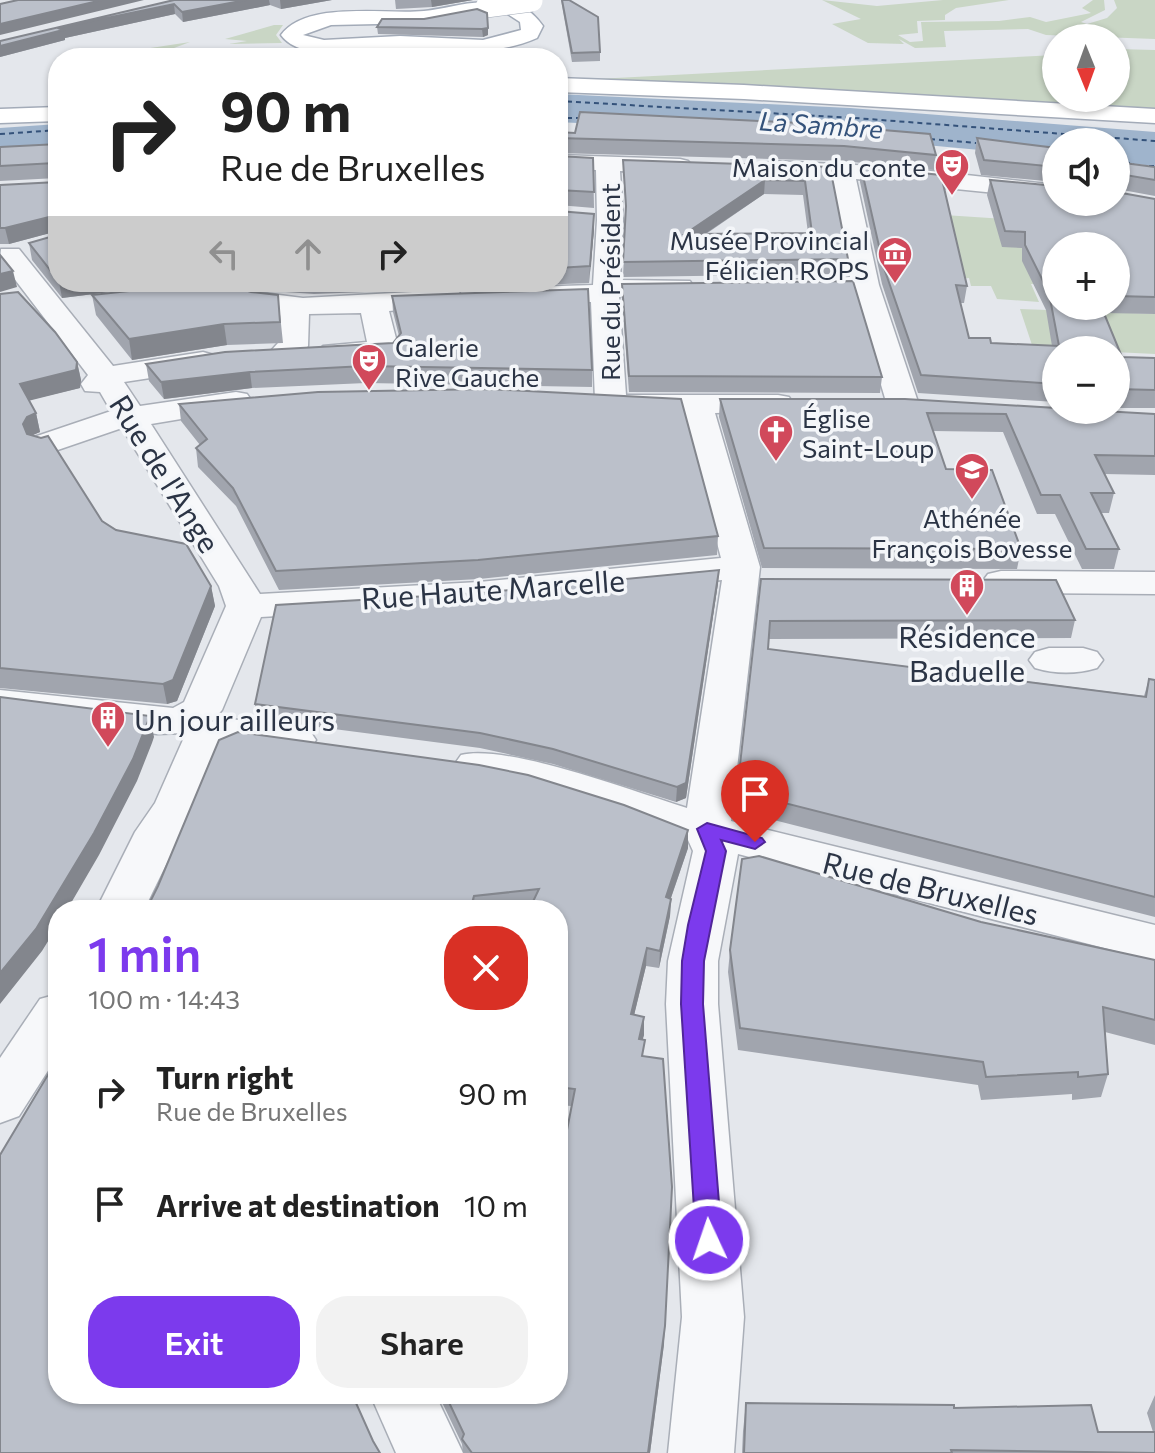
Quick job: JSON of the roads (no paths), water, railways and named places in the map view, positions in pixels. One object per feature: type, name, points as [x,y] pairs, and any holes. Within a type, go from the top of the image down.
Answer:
[{"type":"main road","points":[[407,0],[433,0]]},
{"type":"main road","points":[[493,3],[530,20],[533,26],[530,34],[512,41],[488,44],[400,42],[334,47],[305,44],[291,35],[296,28],[320,21],[422,17],[493,3],[537,1]]},
{"type":"main road","points":[[568,85],[744,92],[1155,116]]},
{"type":"main road","points":[[0,109],[48,111]]},
{"type":"main road","points":[[0,116],[48,113]]},
{"type":"street","points":[[568,162],[699,166]]},
{"type":"street","name":"Rue du Président","points":[[608,164],[597,219],[608,288],[598,400],[619,404],[696,403]]},
{"type":"street","points":[[745,167],[842,171],[1042,191]]},
{"type":"street","points":[[842,171],[865,285],[902,406]]},
{"type":"street","name":"Rue de l'Ange","points":[[15,253],[36,301],[101,380],[179,489],[215,560],[238,586],[245,606]]},
{"type":"street","points":[[775,286],[865,285]]},
{"type":"street","points":[[232,292],[242,299],[295,304],[373,303],[476,293],[594,294],[608,288],[699,287]]},
{"type":"street","points":[[36,301],[87,305]]},
{"type":"street","points":[[244,356],[384,350],[373,303]]},
{"type":"street","points":[[101,380],[293,346],[295,304]]},
{"type":"street","points":[[214,402],[244,356]]},
{"type":"street","points":[[46,444],[129,417],[214,402],[269,399]]},
{"type":"street","points":[[701,1453],[713,1317],[692,1004],[693,961],[698,925],[716,851],[707,829],[751,577],[711,486],[696,403],[814,404]]},
{"type":"street","name":"Rue Haute Marcelle","points":[[245,606],[751,577]]},
{"type":"street","points":[[960,582],[1155,583]]},
{"type":"street","points":[[125,900],[158,832],[176,805],[245,606]]},
{"type":"street","points":[[0,702],[157,721],[203,723],[230,731],[339,746]]},
{"type":"street","name":"Rue de Bruxelles","points":[[438,760],[537,777],[707,829],[1155,943]]},
{"type":"street","points":[[28,1076],[48,1034]]},
{"type":"street","points":[[407,1404],[430,1453]]},
{"type":"water","name":"La Sambre","points":[[568,94],[850,108],[1104,128],[1042,128],[1042,156],[828,136],[568,123]]},
{"type":"water","points":[[48,125],[48,156],[0,159],[0,128]]},
{"type":"water","points":[[1130,130],[1155,132],[1155,166],[1130,163]]},
{"type":"place","name":"Maison du conte","points":[[952,197]]},
{"type":"place","name":"Musée Provincial Félicien ROPS","points":[[895,285]]},
{"type":"place","name":"Galerie Rive Gauche","points":[[369,392]]},
{"type":"place","name":"Église Saint-Loup","points":[[776,463]]},
{"type":"place","name":"Athénée François Bovesse","points":[[972,501]]},
{"type":"place","name":"Résidence Baduelle","points":[[967,617]]},
{"type":"place","name":"Un jour ailleurs","points":[[108,749]]}]
